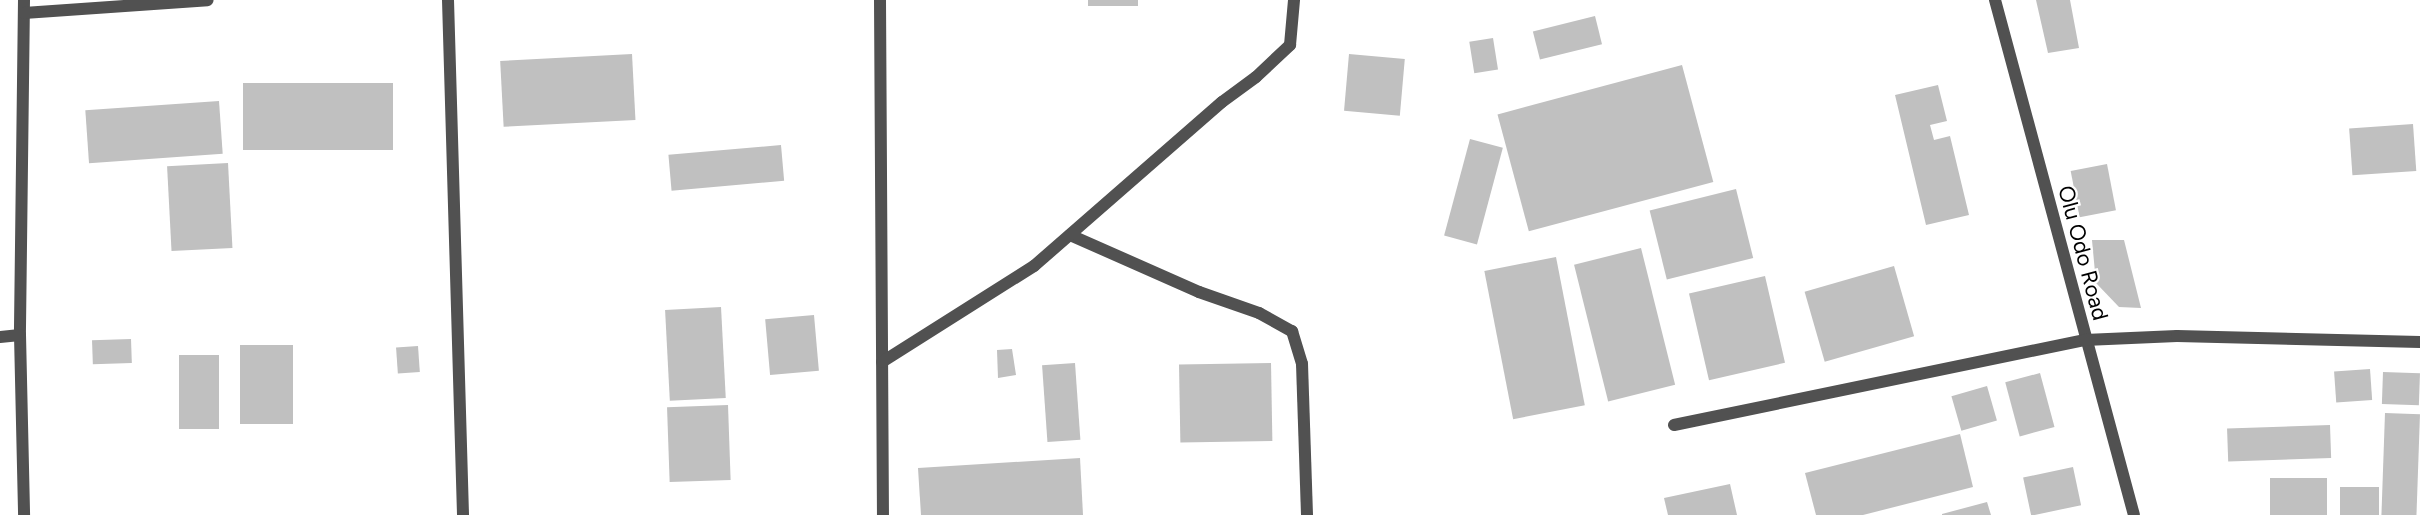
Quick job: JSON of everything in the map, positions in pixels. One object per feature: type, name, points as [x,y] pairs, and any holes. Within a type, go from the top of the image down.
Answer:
[{"type":"street","points":[[24,0],[20,335],[24,515]]},
{"type":"street","points":[[24,13],[208,0]]},
{"type":"street","points":[[448,0],[463,515]]},
{"type":"street","points":[[880,0],[883,515]]},
{"type":"street","points":[[882,362],[1034,266],[1290,45],[1294,0]]},
{"type":"street","name":"Olu Odo Road","points":[[1995,0],[2134,515]]},
{"type":"street","points":[[1070,235],[1199,292],[1259,313],[1292,331],[1302,364],[1307,515]]},
{"type":"street","points":[[0,337],[20,335]]},
{"type":"street","points":[[1674,425],[2085,340],[2177,336],[2420,342]]},
{"type":"building","points":[[1088,0],[1138,0],[1138,6],[1088,6]]},
{"type":"building","points":[[2036,0],[2070,0],[2079,48],[2048,53]]},
{"type":"building","points":[[1595,16],[1602,44],[1540,60],[1533,31]]},
{"type":"building","points":[[1493,38],[1498,70],[1474,73],[1469,42]]},
{"type":"building","points":[[632,54],[635,120],[504,127],[500,61]]},
{"type":"building","points":[[1349,54],[1405,59],[1400,116],[1344,111]]},
{"type":"building","points":[[1682,65],[1713,182],[1529,231],[1498,114]]},
{"type":"building","points":[[243,83],[393,83],[393,150],[243,150]]},
{"type":"building","points":[[1938,85],[1947,121],[1930,125],[1934,140],[1950,136],[1969,215],[1926,225],[1895,95]]},
{"type":"building","points":[[219,101],[223,154],[89,163],[85,110]]},
{"type":"building","points":[[2413,124],[2416,171],[2352,175],[2349,128]]},
{"type":"building","points":[[1470,139],[1503,148],[1477,244],[1444,236]]},
{"type":"building","points":[[781,145],[784,181],[672,191],[668,155]]},
{"type":"building","points":[[228,163],[232,248],[172,251],[167,166]]},
{"type":"building","points":[[2107,164],[2116,210],[2080,217],[2071,171]]},
{"type":"building","points":[[1736,189],[1753,258],[1667,279],[1650,211]]},
{"type":"building","points":[[2092,240],[2124,240],[2141,308],[2119,307],[2096,283]]},
{"type":"building","points":[[1641,248],[1675,385],[1608,402],[1574,265]]},
{"type":"building","points":[[1556,257],[1585,405],[1513,419],[1484,271]]},
{"type":"building","points":[[1894,266],[1914,336],[1825,362],[1805,292]]},
{"type":"building","points":[[1765,276],[1785,363],[1709,380],[1689,294]]},
{"type":"building","points":[[721,307],[726,398],[670,401],[665,310]]},
{"type":"building","points":[[814,315],[819,371],[770,375],[765,319]]},
{"type":"building","points":[[131,339],[132,363],[93,364],[92,340]]},
{"type":"building","points":[[240,345],[293,345],[293,424],[240,424]]},
{"type":"building","points":[[418,346],[420,372],[398,373],[396,348]]},
{"type":"building","points":[[1012,349],[1016,375],[998,378],[997,350]]},
{"type":"building","points":[[179,355],[219,355],[219,429],[179,429]]},
{"type":"building","points":[[1075,363],[1080,440],[1047,442],[1042,365]]},
{"type":"building","points":[[1271,363],[1272,441],[1180,443],[1179,365]]},
{"type":"building","points":[[2370,369],[2372,400],[2336,402],[2334,372]]},
{"type":"building","points":[[2383,372],[2420,373],[2419,405],[2382,404]]},
{"type":"building","points":[[2040,373],[2054,427],[2020,436],[2005,382]]},
{"type":"building","points":[[1987,386],[1997,421],[1961,431],[1951,396]]},
{"type":"building","points":[[728,405],[731,480],[670,482],[667,407]]},
{"type":"building","points":[[2385,413],[2420,414],[2416,515],[2381,515]]},
{"type":"building","points":[[2330,425],[2331,458],[2228,462],[2227,429]]},
{"type":"building","points":[[1960,434],[1973,487],[1863,515],[1816,515],[1805,473]]},
{"type":"building","points":[[1080,458],[1083,515],[921,515],[918,468]]},
{"type":"building","points":[[2073,467],[2081,505],[2031,515],[2023,478]]},
{"type":"building","points":[[2270,478],[2327,478],[2327,515],[2270,515]]},
{"type":"building","points":[[1730,484],[1737,515],[1668,515],[1664,498]]},
{"type":"building","points":[[2340,487],[2379,487],[2379,515],[2340,515]]},
{"type":"building","points":[[1987,502],[1991,515],[1942,515],[1942,514]]}]
